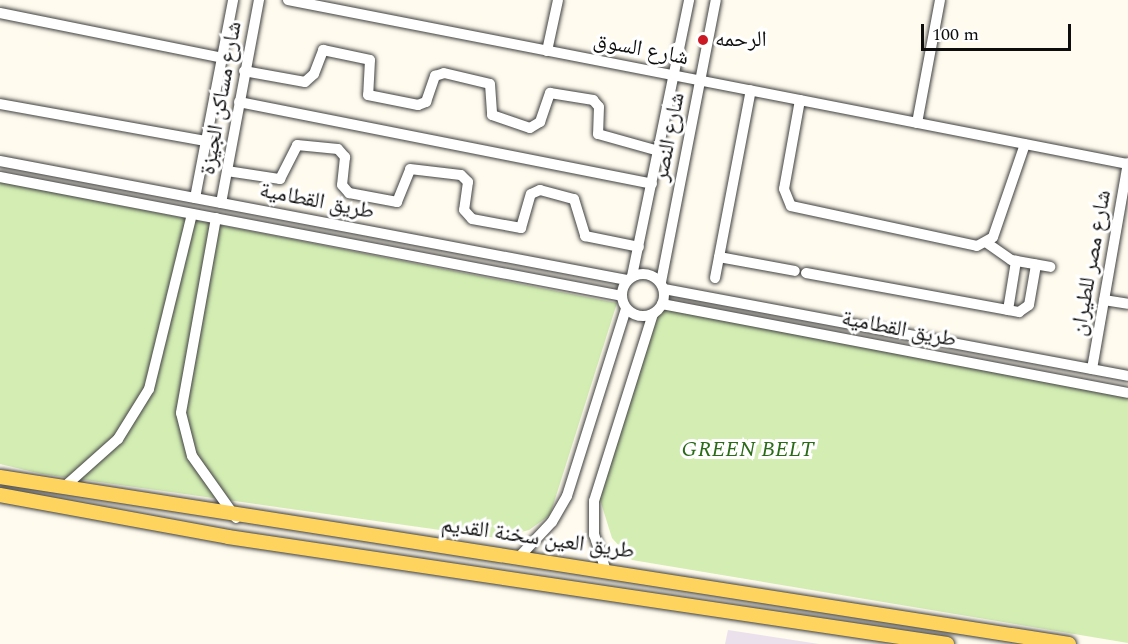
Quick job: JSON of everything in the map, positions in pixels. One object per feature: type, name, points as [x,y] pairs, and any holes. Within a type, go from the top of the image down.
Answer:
[{"type":"main road","name":"طريق العين سخنة القديم","points":[[0,477],[236,518],[521,555],[1069,644]]},
{"type":"main road","name":"طريق العين سخنة القديم","points":[[0,495],[228,537],[947,644]]},
{"type":"street","name":"شارع مساكن الجيزة","points":[[195,198],[233,0]]},
{"type":"street","name":"شارع مساكن الجيزة","points":[[221,203],[244,70],[259,0]]},
{"type":"street","name":"شارع السوق","points":[[288,0],[1128,164]]},
{"type":"street","points":[[547,51],[558,0]]},
{"type":"street","name":"شارع النصر","points":[[629,278],[639,247],[689,0]]},
{"type":"street","name":"شارع النصر","points":[[662,285],[716,0]]},
{"type":"street","points":[[916,123],[940,0]]},
{"type":"street","points":[[0,13],[223,58]]},
{"type":"street","points":[[244,70],[305,82],[314,74],[323,50],[370,60],[368,95],[418,105],[426,102],[435,76],[444,73],[490,84],[492,115],[531,128],[540,122],[547,94],[593,100],[599,107],[598,134],[658,151]]},
{"type":"street","points":[[715,278],[751,90]]},
{"type":"street","points":[[800,100],[784,189],[791,206],[987,243],[1016,261],[1050,267]]},
{"type":"street","points":[[239,102],[652,184]]},
{"type":"street","points":[[0,104],[205,141]]},
{"type":"street","points":[[987,243],[1024,144]]},
{"type":"street","points":[[227,171],[280,179],[297,145],[338,149],[345,157],[342,185],[349,192],[396,202],[410,169],[461,175],[468,182],[464,210],[472,219],[521,228],[537,190],[574,199],[585,236],[639,247]]},
{"type":"street","name":"طريق القطامية","points":[[0,160],[629,278]]},
{"type":"street","name":"شارع مصر للطيران","points":[[1092,369],[1128,164]]},
{"type":"street","name":"طريق القطامية","points":[[0,177],[621,296]]},
{"type":"street","points":[[63,488],[108,450],[149,390],[192,214]]},
{"type":"street","points":[[216,218],[181,413],[192,456],[236,518]]},
{"type":"street","points":[[719,257],[1008,310],[1027,308],[1036,265]]},
{"type":"street","points":[[1008,310],[1016,261]]},
{"type":"street","points":[[521,555],[567,496],[626,309],[621,296],[629,278],[644,273],[662,285],[662,304],[653,314],[594,501],[594,536],[605,568]]},
{"type":"street","name":"طريق القطامية","points":[[662,285],[1128,376]]},
{"type":"street","points":[[1104,300],[1128,304]]},
{"type":"street","name":"طريق القطامية","points":[[662,304],[1128,393]]},
{"type":"street","points":[[626,309],[653,314]]},
{"type":"shaded area","points":[[728,630],[819,644],[725,644]]},
{"type":"green space","points":[[0,182],[617,303],[550,515],[529,530],[497,538],[42,474],[0,464]]},
{"type":"green space","name":"GREEN BELT","points":[[662,304],[1128,396],[1128,643],[632,560],[612,538],[597,490],[653,314]]},
{"type":"place","name":"الرحمه","points":[[703,40]]}]
